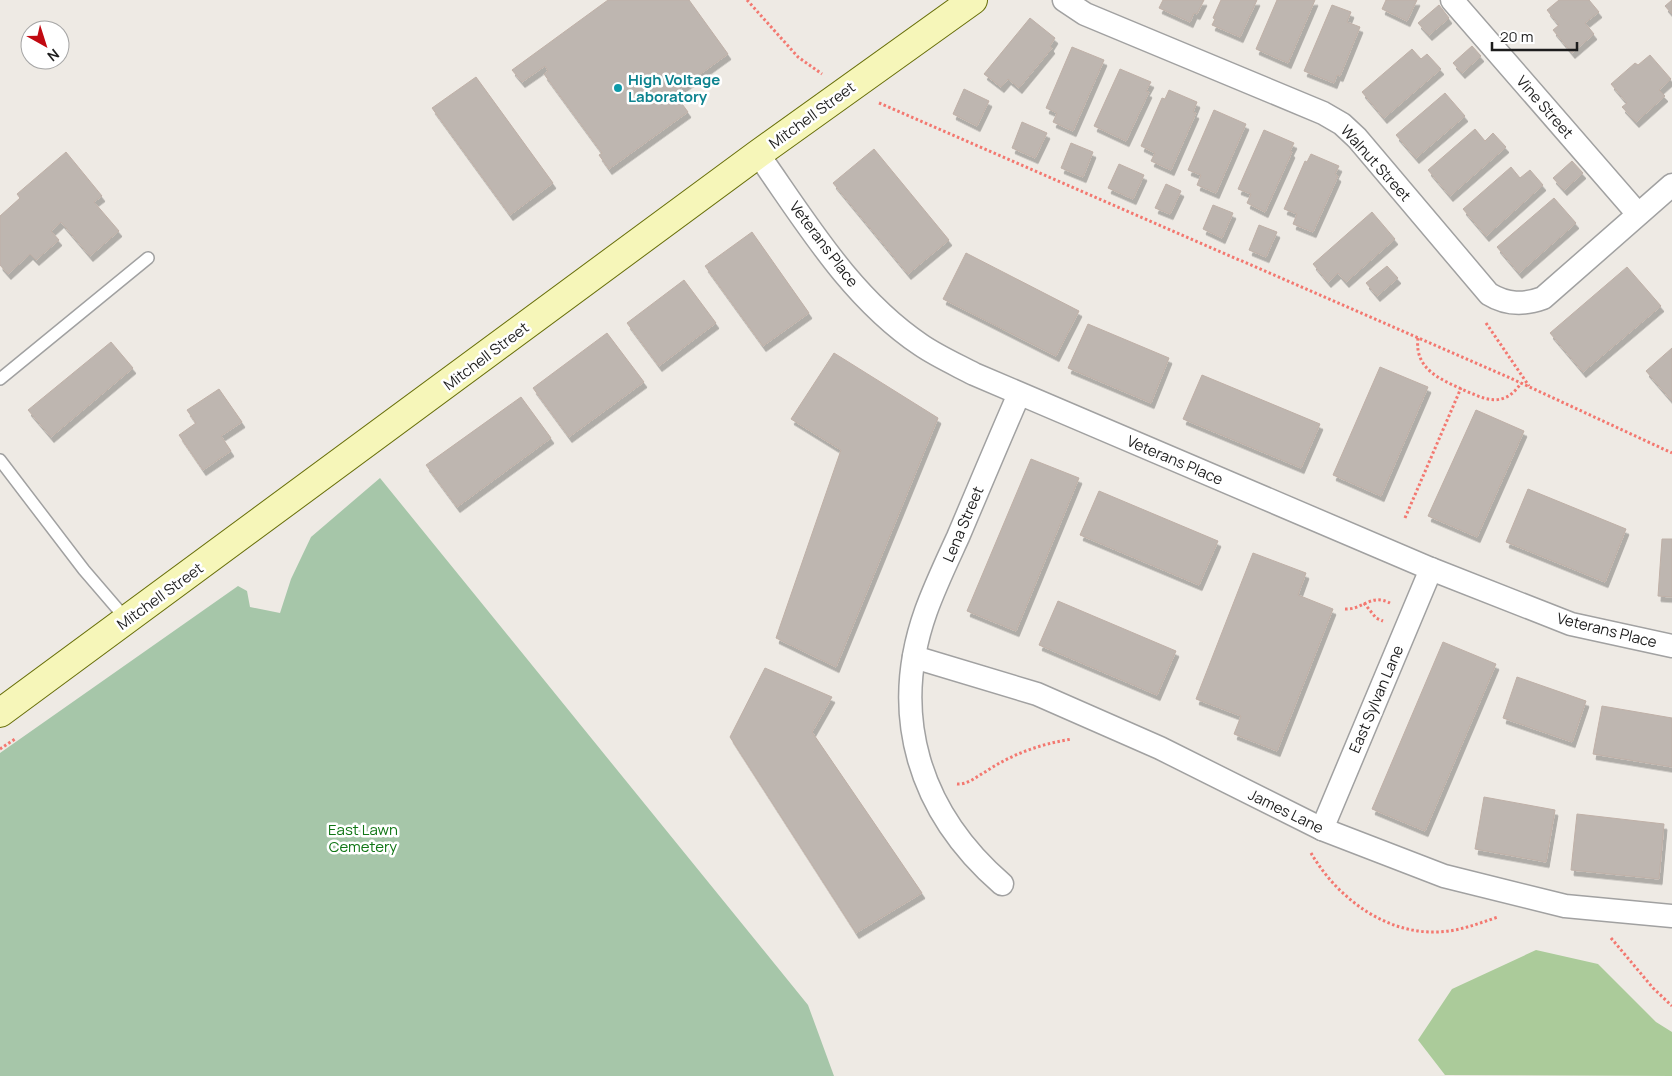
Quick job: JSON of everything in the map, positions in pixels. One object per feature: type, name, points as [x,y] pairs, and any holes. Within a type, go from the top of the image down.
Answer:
[{"type":"street","name":"Mitchell Street","points":[[0,713],[758,154],[973,0]]},
{"type":"street","name":"Walnut Street","points":[[1064,0],[1086,14],[1323,113],[1342,124],[1357,138],[1489,294],[1501,301],[1515,304],[1531,303],[1543,298],[1672,185]]},
{"type":"street","name":"Vine Street","points":[[1452,0],[1638,214]]},
{"type":"street","name":"Veterans Place","points":[[758,154],[843,274],[889,320],[921,345],[974,374],[1431,569],[1571,624],[1672,646]]},
{"type":"street","name":"Lena Street","points":[[1002,884],[987,871],[958,838],[938,806],[922,770],[912,733],[910,693],[914,657],[926,611],[1019,394]]},
{"type":"street","name":"East Sylvan Lane","points":[[1322,829],[1431,569]]},
{"type":"street","name":"James Lane","points":[[914,657],[1037,694],[1160,748],[1322,829],[1444,876],[1565,906],[1672,916]]},
{"type":"lane","points":[[0,379],[148,258]]},
{"type":"lane","points":[[0,460],[84,570],[127,620]]},
{"type":"path","points":[[747,0],[798,57],[820,73]]},
{"type":"path","points":[[880,103],[1521,383],[1672,453]]},
{"type":"path","points":[[1482,318],[1530,387]]},
{"type":"path","points":[[1418,338],[1417,348],[1424,365],[1441,380],[1485,399],[1495,400],[1510,395],[1521,383]]},
{"type":"path","points":[[1405,518],[1460,388]]},
{"type":"path","points":[[1345,609],[1382,599],[1391,603]]},
{"type":"path","points":[[1364,603],[1376,618],[1383,621]]},
{"type":"path","points":[[953,781],[958,784],[964,784],[1002,761],[1044,744],[1080,738]]},
{"type":"path","points":[[1309,850],[1317,864],[1358,906],[1381,920],[1401,928],[1434,932],[1466,928],[1500,916]]},
{"type":"path","points":[[1609,936],[1653,988],[1672,1006]]},
{"type":"green space","name":"East Lawn Cemetery","points":[[380,478],[808,1005],[834,1076],[0,1076],[0,753],[238,586],[247,591],[250,607],[280,613],[291,579],[311,537]]},
{"type":"green space","points":[[1536,950],[1598,964],[1656,1022],[1672,1032],[1672,1076],[1445,1075],[1418,1040],[1452,989]]},
{"type":"building","name":"High Voltage Laboratory","points":[[608,0],[689,0],[728,54],[674,93],[688,112],[609,169],[599,155],[602,153],[544,74],[548,71],[545,66],[522,82],[512,70]]},
{"type":"building","points":[[1163,0],[1204,0],[1197,14],[1194,13],[1190,22],[1159,8]]},
{"type":"building","points":[[1221,0],[1257,0],[1240,37],[1212,25]]},
{"type":"building","points":[[1277,0],[1315,0],[1288,63],[1256,49]]},
{"type":"building","points":[[1386,0],[1417,0],[1407,21],[1382,9]]},
{"type":"building","points":[[1559,0],[1589,0],[1599,12],[1585,23],[1594,34],[1572,53],[1553,30],[1559,25],[1547,10]]},
{"type":"building","points":[[1672,0],[1672,14],[1665,6]]},
{"type":"building","points":[[1332,5],[1351,12],[1347,22],[1360,27],[1340,76],[1337,75],[1334,83],[1304,71]]},
{"type":"building","points":[[1439,5],[1449,18],[1429,35],[1418,23]]},
{"type":"building","points":[[1030,18],[1055,38],[1050,46],[1052,48],[1019,88],[1008,79],[1001,87],[984,74]]},
{"type":"building","points":[[1472,46],[1481,56],[1462,73],[1453,63]]},
{"type":"building","points":[[1072,47],[1104,60],[1073,131],[1053,122],[1057,113],[1046,108]]},
{"type":"building","points":[[1412,49],[1421,59],[1427,54],[1441,69],[1384,118],[1362,92]]},
{"type":"building","points":[[1650,55],[1671,79],[1659,90],[1665,96],[1636,122],[1622,107],[1627,103],[1611,84],[1635,63],[1638,65]]},
{"type":"building","points":[[1120,69],[1151,82],[1146,91],[1149,92],[1126,141],[1094,126]]},
{"type":"building","points":[[476,77],[553,183],[510,215],[432,108]]},
{"type":"building","points":[[964,89],[989,101],[977,126],[953,114]]},
{"type":"building","points":[[1169,90],[1197,102],[1193,112],[1196,113],[1171,170],[1151,161],[1155,153],[1141,146],[1162,98],[1165,99]]},
{"type":"building","points":[[1445,93],[1465,116],[1416,158],[1396,135]]},
{"type":"building","points":[[1214,110],[1246,124],[1216,193],[1197,185],[1201,175],[1188,170]]},
{"type":"building","points":[[1022,122],[1047,133],[1035,158],[1012,148]]},
{"type":"building","points":[[1475,129],[1485,141],[1493,133],[1506,147],[1450,196],[1428,170]]},
{"type":"building","points":[[1264,130],[1294,143],[1290,151],[1292,152],[1265,212],[1247,203],[1251,194],[1238,189]]},
{"type":"building","points":[[1071,143],[1093,152],[1083,177],[1061,168]]},
{"type":"building","points":[[874,149],[949,240],[908,274],[833,183]]},
{"type":"building","points":[[66,152],[102,196],[94,202],[119,231],[90,256],[61,222],[51,231],[59,240],[36,260],[30,254],[8,274],[0,265],[0,216],[20,198],[17,194]]},
{"type":"building","points":[[1311,154],[1339,166],[1335,174],[1338,176],[1313,232],[1293,224],[1297,214],[1284,209],[1305,161],[1307,162]]},
{"type":"building","points":[[1572,161],[1583,173],[1564,190],[1553,178]]},
{"type":"building","points":[[1119,164],[1144,175],[1133,199],[1108,188]]},
{"type":"building","points":[[1511,167],[1520,178],[1530,170],[1543,185],[1486,236],[1463,209]]},
{"type":"building","points":[[1166,184],[1181,191],[1170,214],[1155,208]]},
{"type":"building","points":[[1554,198],[1576,223],[1519,273],[1497,247]]},
{"type":"building","points":[[1213,205],[1233,213],[1222,238],[1203,229]]},
{"type":"building","points":[[1372,212],[1395,239],[1346,282],[1338,273],[1328,282],[1313,264]]},
{"type":"building","points":[[1259,225],[1277,232],[1266,257],[1249,250]]},
{"type":"building","points":[[752,232],[809,313],[763,346],[705,266]]},
{"type":"building","points":[[966,253],[1079,311],[1056,356],[943,299]]},
{"type":"building","points":[[1387,266],[1398,278],[1377,296],[1366,283]]},
{"type":"building","points":[[1627,267],[1661,306],[1583,372],[1550,333]]},
{"type":"building","points":[[684,280],[716,323],[659,366],[627,323]]},
{"type":"building","points":[[1088,324],[1169,358],[1151,403],[1068,368]]},
{"type":"building","points":[[607,333],[644,382],[569,437],[533,388]]},
{"type":"building","points":[[111,342],[133,368],[51,437],[28,410]]},
{"type":"building","points":[[1672,348],[1672,401],[1646,371]]},
{"type":"building","points":[[834,353],[938,418],[836,667],[776,638],[841,450],[791,419]]},
{"type":"building","points":[[1380,367],[1428,387],[1381,496],[1333,475]]},
{"type":"building","points":[[1202,375],[1320,424],[1301,468],[1183,419]]},
{"type":"building","points":[[219,389],[242,422],[221,436],[231,451],[203,470],[179,435],[196,423],[187,410]]},
{"type":"building","points":[[521,397],[551,438],[457,507],[426,465]]},
{"type":"building","points":[[1476,410],[1524,431],[1477,537],[1428,516]]},
{"type":"building","points":[[1031,459],[1079,478],[1016,631],[967,611]]},
{"type":"building","points":[[1528,489],[1626,529],[1605,582],[1506,542]]},
{"type":"building","points":[[1099,491],[1218,541],[1199,585],[1080,535]]},
{"type":"building","points":[[1662,539],[1672,539],[1672,597],[1658,596]]},
{"type":"building","points":[[1253,553],[1306,573],[1298,595],[1333,609],[1277,751],[1234,734],[1241,716],[1196,699]]},
{"type":"building","points":[[1058,601],[1176,651],[1157,695],[1039,645]]},
{"type":"building","points":[[1443,642],[1496,664],[1425,831],[1372,809]]},
{"type":"building","points":[[765,668],[832,697],[812,732],[922,893],[856,933],[730,737]]},
{"type":"building","points":[[1517,677],[1586,701],[1572,742],[1503,718]]},
{"type":"building","points":[[1602,706],[1672,718],[1672,767],[1593,754]]},
{"type":"building","points":[[1484,797],[1555,810],[1546,862],[1475,849]]},
{"type":"building","points":[[1577,814],[1664,824],[1659,879],[1571,870]]},
{"type":"place","name":"High Voltage Laboratory","points":[[618,88]]}]
